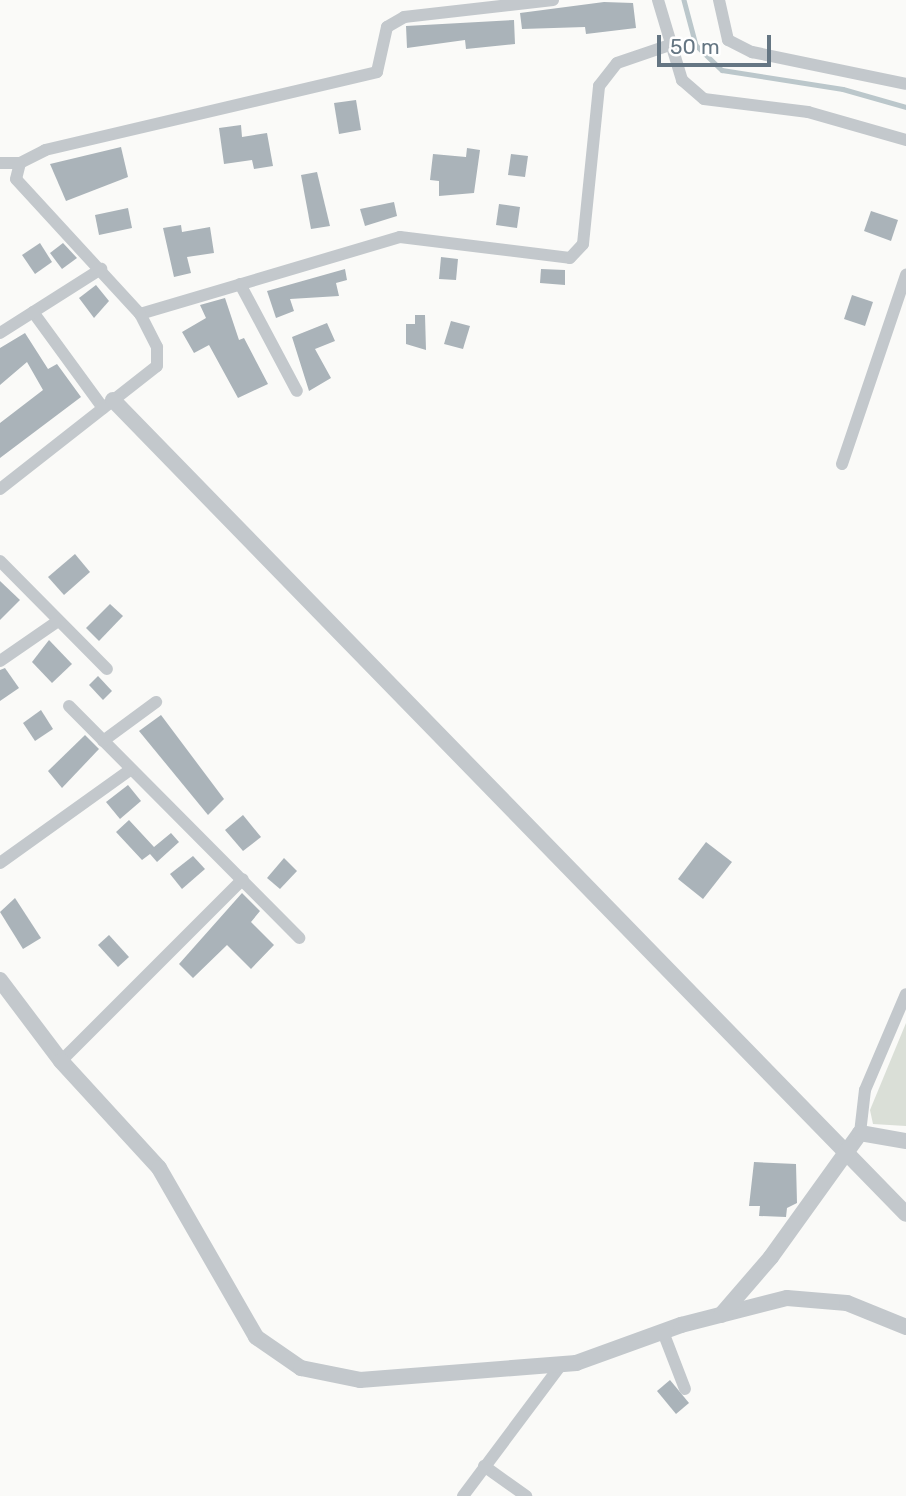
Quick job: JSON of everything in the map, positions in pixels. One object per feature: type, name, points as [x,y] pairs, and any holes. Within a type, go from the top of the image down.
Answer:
[{"type":"street","points":[[0,163],[20,163],[45,150],[377,72],[387,27],[404,17],[552,0]]},
{"type":"street","points":[[658,0],[667,46],[682,80],[704,99],[808,112],[906,140]]},
{"type":"street","points":[[719,0],[728,40],[752,52],[906,84]]},
{"type":"street","points":[[140,314],[400,237],[570,258],[578,254],[599,86],[617,62],[667,46]]},
{"type":"street","points":[[0,489],[157,366],[158,347],[140,314],[16,179],[20,163]]},
{"type":"street","points":[[0,333],[101,269]]},
{"type":"street","points":[[842,464],[906,275]]},
{"type":"street","points":[[240,284],[297,391]]},
{"type":"street","points":[[33,312],[108,404],[906,1214]]},
{"type":"street","points":[[0,561],[55,623],[107,669]]},
{"type":"street","points":[[0,661],[55,623]]},
{"type":"street","points":[[103,741],[156,702]]},
{"type":"street","points":[[69,706],[299,938]]},
{"type":"street","points":[[0,863],[130,770]]},
{"type":"street","points":[[61,1061],[243,879]]},
{"type":"street","points":[[0,981],[61,1061],[159,1168],[256,1337],[301,1368],[360,1380],[561,1365],[663,1332],[788,1298],[847,1303],[906,1327]]},
{"type":"street","points":[[721,1315],[860,1133],[865,1090],[906,995]]},
{"type":"street","points":[[860,1133],[906,1141]]},
{"type":"street","points":[[663,1332],[685,1389]]},
{"type":"street","points":[[463,1496],[561,1365]]},
{"type":"street","points":[[484,1466],[526,1496]]},
{"type":"shaded area","points":[[906,1023],[906,1126],[873,1124],[870,1110]]},
{"type":"building","points":[[604,2],[633,3],[636,28],[586,34],[585,27],[522,29],[520,13]]},
{"type":"building","points":[[514,20],[515,44],[466,49],[465,40],[407,48],[406,26]]},
{"type":"building","points":[[356,100],[361,130],[339,134],[334,103]]},
{"type":"building","points":[[241,125],[242,137],[267,133],[273,166],[254,169],[252,160],[224,164],[219,128]]},
{"type":"building","points":[[121,147],[128,177],[66,201],[50,164]]},
{"type":"building","points":[[467,148],[480,150],[474,193],[439,196],[439,181],[430,180],[433,154],[466,157]]},
{"type":"building","points":[[511,154],[528,156],[525,177],[508,175]]},
{"type":"building","points":[[317,172],[330,226],[311,229],[301,175]]},
{"type":"building","points":[[394,202],[397,216],[365,226],[360,209]]},
{"type":"building","points":[[499,204],[520,207],[517,228],[496,225]]},
{"type":"building","points":[[128,208],[132,228],[99,235],[95,215]]},
{"type":"building","points":[[871,211],[898,220],[891,241],[864,231]]},
{"type":"building","points":[[181,225],[182,232],[210,227],[214,253],[187,257],[191,273],[174,277],[163,228]]},
{"type":"building","points":[[40,243],[52,262],[35,274],[22,255]]},
{"type":"building","points":[[63,243],[77,258],[62,269],[50,253]]},
{"type":"building","points":[[441,257],[458,259],[456,280],[439,279]]},
{"type":"building","points":[[345,269],[347,280],[336,283],[339,296],[290,299],[294,311],[276,318],[267,291]]},
{"type":"building","points":[[541,269],[565,270],[565,285],[540,283]]},
{"type":"building","points":[[96,285],[109,301],[94,318],[79,298]]},
{"type":"building","points":[[852,295],[873,302],[865,326],[844,319]]},
{"type":"building","points":[[225,298],[239,340],[244,338],[268,384],[238,398],[209,345],[194,353],[182,332],[206,318],[200,305]]},
{"type":"building","points":[[415,315],[425,315],[426,350],[406,344],[406,324],[415,324]]},
{"type":"building","points":[[451,321],[470,326],[463,349],[444,344]]},
{"type":"building","points":[[327,323],[335,341],[315,349],[331,378],[309,391],[292,337]]},
{"type":"building","points":[[25,333],[48,369],[57,364],[81,397],[0,458],[0,423],[43,390],[27,362],[0,385],[0,348]]},
{"type":"building","points":[[75,554],[90,572],[64,595],[48,577]]},
{"type":"building","points":[[0,581],[20,600],[0,620]]},
{"type":"building","points":[[110,604],[123,616],[99,641],[86,628]]},
{"type":"building","points":[[49,640],[72,664],[52,683],[32,662]]},
{"type":"building","points":[[5,668],[19,688],[0,701],[0,670]]},
{"type":"building","points":[[98,676],[112,691],[103,700],[89,685]]},
{"type":"building","points":[[41,710],[53,729],[35,741],[23,723]]},
{"type":"building","points":[[161,715],[224,799],[208,815],[139,731]]},
{"type":"building","points":[[85,735],[99,749],[62,788],[48,771]]},
{"type":"building","points":[[128,785],[141,801],[120,819],[106,802]]},
{"type":"building","points":[[243,815],[261,837],[243,851],[225,830]]},
{"type":"building","points":[[129,820],[154,847],[171,833],[179,842],[157,862],[150,854],[142,860],[116,832]]},
{"type":"building","points":[[706,842],[732,862],[703,899],[678,879]]},
{"type":"building","points":[[193,856],[205,869],[182,889],[170,874]]},
{"type":"building","points":[[284,858],[297,871],[280,889],[267,878]]},
{"type":"building","points":[[242,893],[260,911],[251,922],[274,945],[251,969],[227,945],[193,978],[179,964]]},
{"type":"building","points":[[15,898],[41,938],[23,949],[0,912]]},
{"type":"building","points":[[109,935],[129,957],[118,967],[98,945]]},
{"type":"building","points":[[754,1162],[796,1164],[797,1203],[787,1208],[786,1217],[759,1216],[760,1206],[749,1206]]},
{"type":"building","points":[[670,1380],[689,1403],[676,1414],[657,1391]]},
{"type":"waterway","points":[[684,0],[696,45],[722,70],[843,89],[906,107]]}]
